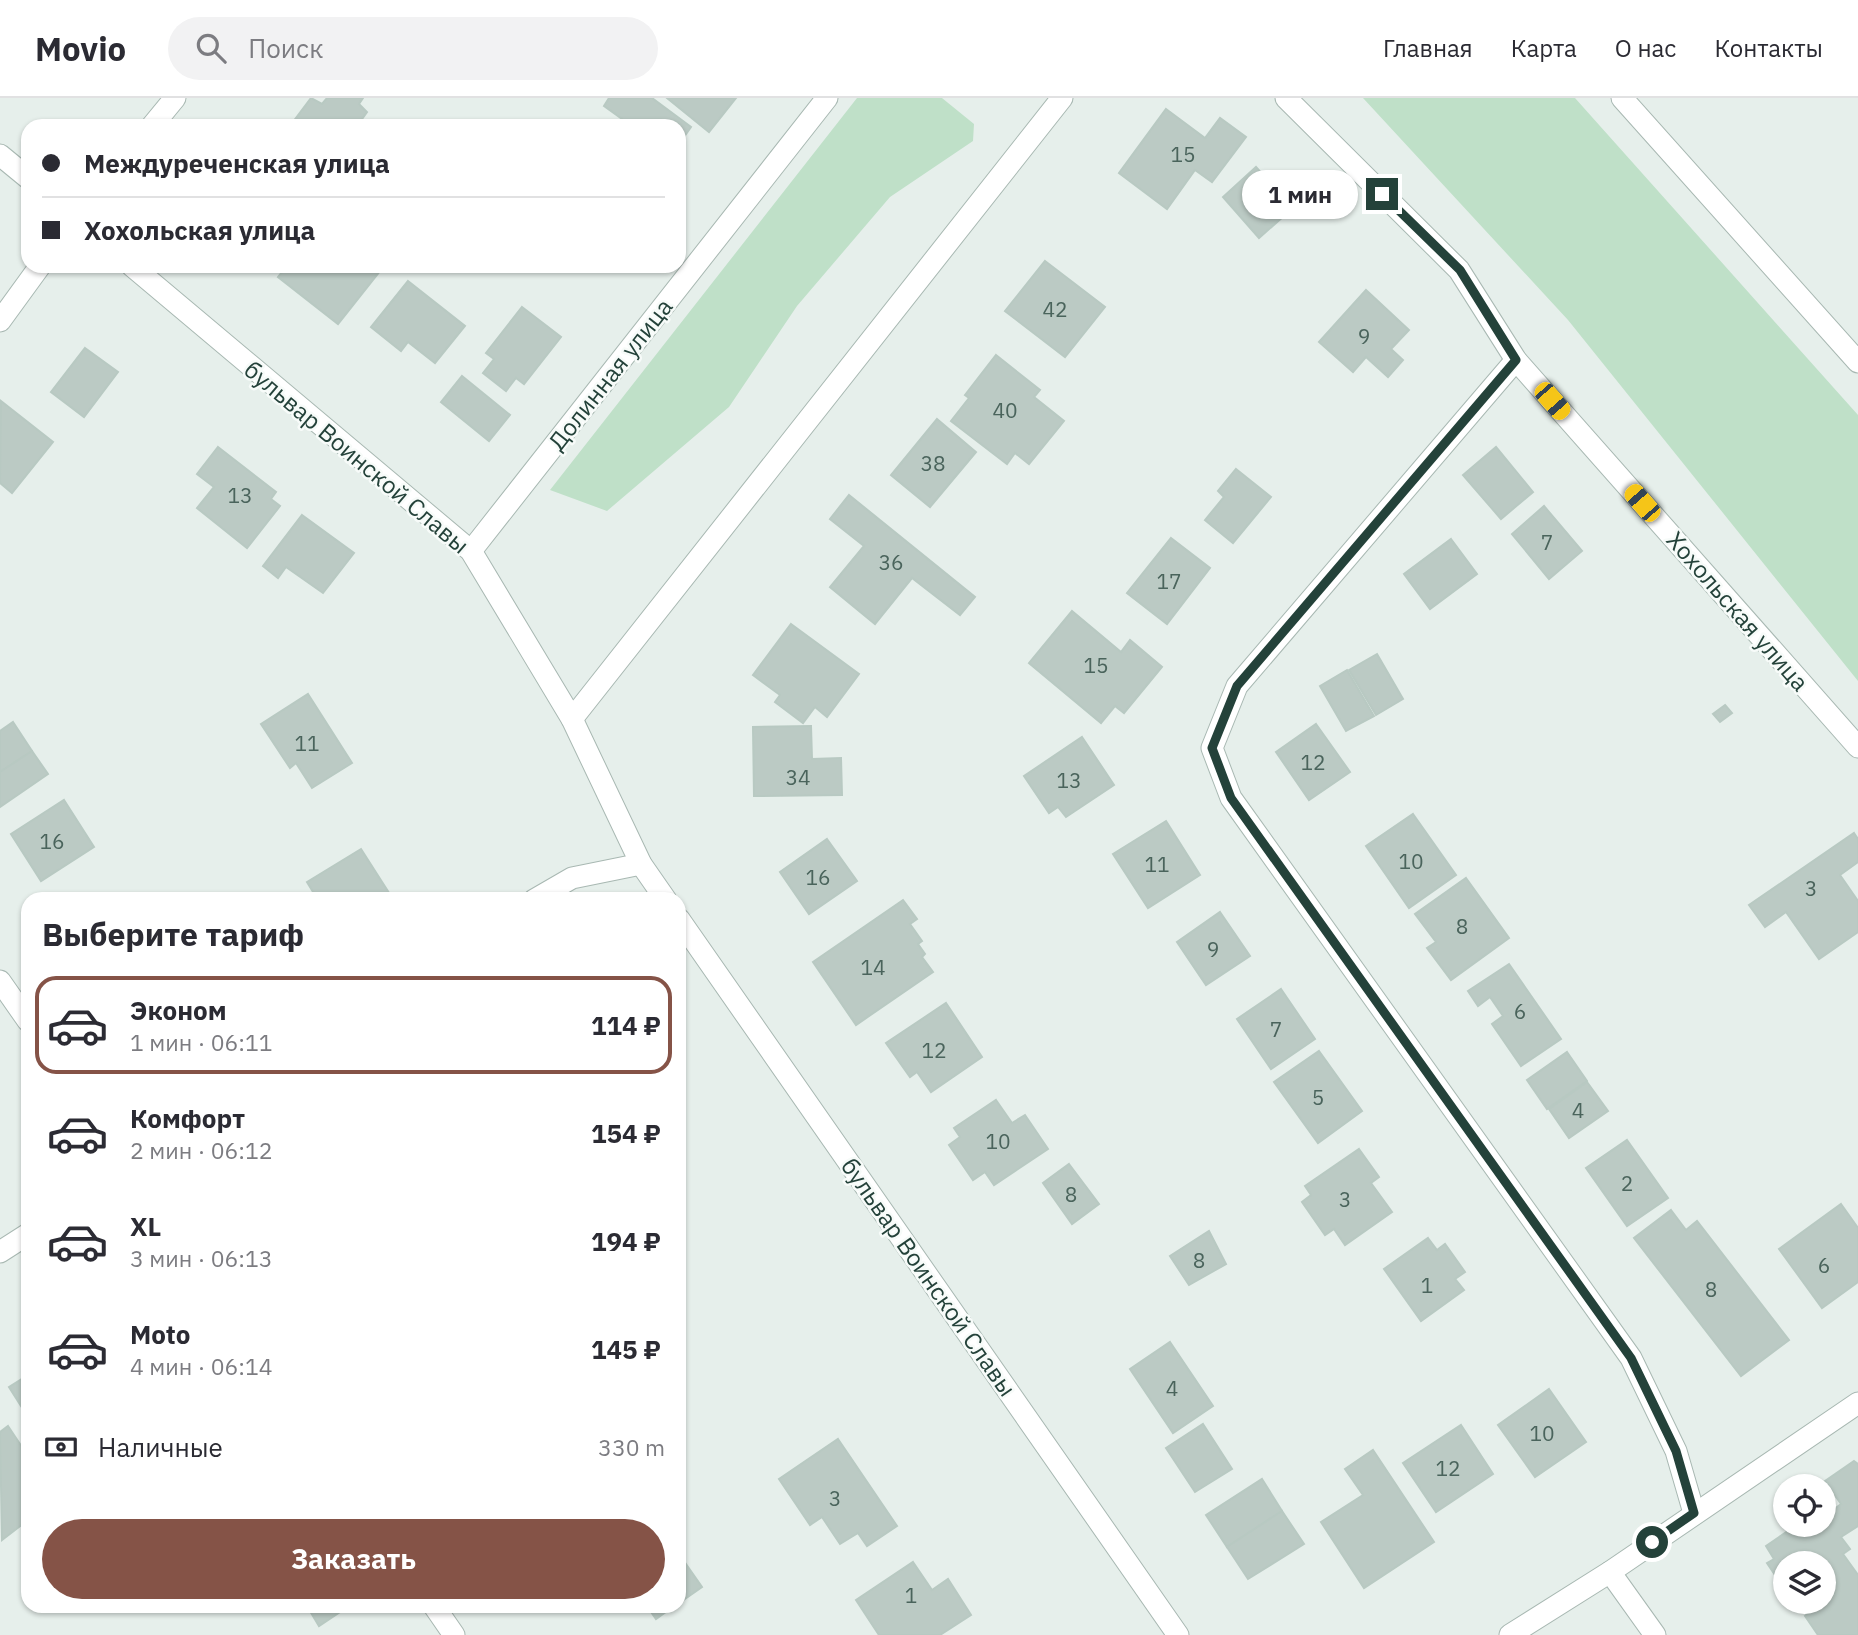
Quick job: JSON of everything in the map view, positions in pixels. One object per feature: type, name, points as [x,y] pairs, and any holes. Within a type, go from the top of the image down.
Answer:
[{"type":"street","points":[[158,119],[175,98]]},
{"type":"street","name":"Долинная улица","points":[[471,551],[827,98]]},
{"type":"street","points":[[572,719],[1062,98]]},
{"type":"street","name":"Хохольская улица","points":[[1286,98],[1460,270],[1516,360],[1858,747]]},
{"type":"street","points":[[1622,98],[1858,362]]},
{"type":"street","points":[[0,155],[21,172]]},
{"type":"street","points":[[0,321],[35,273]]},
{"type":"street","name":"бульвар Воинской Славы","points":[[140,273],[471,551],[572,719],[641,864],[660,892]]},
{"type":"street","points":[[1516,360],[1237,686],[1212,748],[1231,798],[1631,1358],[1676,1451],[1694,1513]]},
{"type":"street","points":[[548,892],[572,878],[641,864]]},
{"type":"street","name":"бульвар Воинской Славы","points":[[686,929],[1178,1635]]},
{"type":"street","points":[[0,981],[21,1011]]},
{"type":"street","points":[[0,1252],[21,1238]]},
{"type":"street","points":[[1510,1635],[1610,1572],[1858,1403]]},
{"type":"street","points":[[1610,1572],[1655,1635]]},
{"type":"street","points":[[439,1613],[454,1635]]},
{"type":"green space","points":[[857,98],[942,98],[974,124],[973,141],[890,197],[797,306],[729,407],[607,511],[550,490]]},
{"type":"green space","points":[[1363,98],[1575,98],[1858,415],[1858,681],[1568,320]]},
{"type":"building","points":[[311,98],[322,104],[327,98],[363,98],[359,104],[367,112],[362,119],[295,119]]},
{"type":"building","points":[[609,98],[652,98],[680,119],[622,119],[604,106]]},
{"type":"building","points":[[667,98],[736,98],[709,132]]},
{"type":"building","points":[[1166,109],[1205,138],[1220,118],[1246,137],[1212,182],[1195,170],[1167,209],[1119,173]]},
{"type":"building","points":[[1256,167],[1293,208],[1259,238],[1223,197]]},
{"type":"building","points":[[1045,261],[1105,307],[1065,357],[1005,311]]},
{"type":"building","points":[[281,273],[378,273],[338,324],[278,277]]},
{"type":"building","points":[[408,281],[465,326],[435,363],[408,342],[401,351],[371,327]]},
{"type":"building","points":[[1366,290],[1409,330],[1391,349],[1403,360],[1388,377],[1366,357],[1353,372],[1319,342]]},
{"type":"building","points":[[522,307],[561,337],[524,384],[516,378],[506,391],[483,373],[494,359],[486,353]]},
{"type":"building","points":[[85,348],[118,372],[84,417],[51,392]]},
{"type":"building","points":[[996,355],[1040,390],[1034,397],[1064,421],[1029,464],[1015,453],[1007,464],[951,421],[969,398],[965,395]]},
{"type":"building","points":[[462,376],[510,415],[489,441],[441,402]]},
{"type":"building","points":[[1,401],[53,442],[12,493],[0,483]]},
{"type":"building","points":[[937,419],[976,452],[930,507],[891,475]]},
{"type":"building","points":[[218,447],[276,492],[271,499],[280,506],[247,548],[197,508],[214,487],[197,474]]},
{"type":"building","points":[[1496,447],[1533,492],[1501,519],[1463,475]]},
{"type":"building","points":[[1236,469],[1271,497],[1233,543],[1205,520],[1224,497],[1218,491]]},
{"type":"building","points":[[849,495],[975,597],[960,615],[912,578],[875,624],[830,587],[864,546],[830,519]]},
{"type":"building","points":[[1544,506],[1582,551],[1549,579],[1512,534]]},
{"type":"building","points":[[302,515],[354,553],[323,593],[286,567],[278,578],[263,566]]},
{"type":"building","points":[[1171,538],[1210,568],[1167,624],[1127,593]]},
{"type":"building","points":[[1451,539],[1477,574],[1430,609],[1404,574]]},
{"type":"building","points":[[1072,611],[1121,652],[1130,640],[1162,667],[1124,713],[1115,706],[1101,723],[1029,663]]},
{"type":"building","points":[[791,624],[859,674],[827,717],[815,707],[803,723],[775,702],[780,695],[753,675]]},
{"type":"building","points":[[1377,654],[1403,699],[1376,715],[1349,670]]},
{"type":"building","points":[[1347,670],[1374,716],[1346,731],[1320,686]]},
{"type":"building","points":[[308,694],[352,763],[312,788],[296,763],[290,768],[261,724]]},
{"type":"building","points":[[1725,705],[1732,713],[1720,722],[1713,714]]},
{"type":"building","points":[[13,722],[32,751],[0,772],[0,731]]},
{"type":"building","points":[[1316,724],[1350,772],[1309,800],[1276,752]]},
{"type":"building","points":[[811,726],[812,759],[841,758],[842,795],[754,796],[753,727]]},
{"type":"building","points":[[1082,737],[1114,785],[1066,817],[1058,807],[1049,813],[1024,776]]},
{"type":"building","points":[[32,751],[48,774],[0,807],[0,772]]},
{"type":"building","points":[[64,800],[94,847],[41,881],[11,834]]},
{"type":"building","points":[[1413,814],[1456,875],[1409,908],[1366,846]]},
{"type":"building","points":[[1166,821],[1200,875],[1148,908],[1113,854]]},
{"type":"building","points":[[1854,833],[1858,839],[1858,862],[1840,875],[1858,901],[1858,932],[1819,959],[1786,912],[1765,927],[1749,905]]},
{"type":"building","points":[[827,839],[857,881],[809,914],[780,872]]},
{"type":"building","points":[[361,849],[388,892],[313,892],[307,882]]},
{"type":"building","points":[[1466,878],[1509,938],[1451,980],[1427,948],[1436,942],[1415,914]]},
{"type":"building","points":[[903,900],[917,919],[910,924],[922,941],[918,944],[925,954],[922,957],[933,972],[856,1025],[813,962]]},
{"type":"building","points":[[1220,912],[1250,956],[1206,985],[1177,942]]},
{"type":"building","points":[[1509,964],[1561,1039],[1521,1066],[1492,1024],[1503,1016],[1490,997],[1478,1006],[1468,991]]},
{"type":"building","points":[[1281,989],[1315,1039],[1271,1069],[1237,1019]]},
{"type":"building","points":[[946,1003],[982,1057],[931,1092],[917,1072],[910,1077],[886,1043]]},
{"type":"building","points":[[1319,1051],[1362,1111],[1318,1143],[1274,1082]]},
{"type":"building","points":[[1567,1052],[1587,1081],[1547,1109],[1527,1080]]},
{"type":"building","points":[[1587,1082],[1608,1111],[1569,1138],[1549,1109]]},
{"type":"building","points":[[996,1100],[1012,1123],[1025,1115],[1048,1149],[994,1185],[985,1172],[973,1180],[949,1145],[960,1137],[954,1128]]},
{"type":"building","points":[[1627,1140],[1668,1198],[1627,1226],[1586,1168]]},
{"type":"building","points":[[1359,1149],[1379,1177],[1371,1183],[1392,1212],[1345,1245],[1334,1229],[1325,1235],[1302,1202],[1311,1195],[1305,1186]]},
{"type":"building","points":[[1069,1164],[1099,1204],[1072,1224],[1043,1183]]},
{"type":"building","points":[[1841,1204],[1858,1228],[1858,1282],[1822,1308],[1779,1249]]},
{"type":"building","points":[[1671,1210],[1686,1230],[1697,1221],[1789,1340],[1741,1376],[1634,1238]]},
{"type":"building","points":[[1209,1231],[1226,1264],[1189,1285],[1170,1256]]},
{"type":"building","points":[[1428,1238],[1437,1250],[1445,1244],[1465,1272],[1455,1279],[1464,1290],[1421,1321],[1384,1269]]},
{"type":"building","points":[[1170,1342],[1213,1406],[1173,1433],[1130,1369]]},
{"type":"building","points":[[21,1379],[21,1406],[9,1387]]},
{"type":"building","points":[[1549,1389],[1586,1442],[1535,1477],[1498,1425]]},
{"type":"building","points":[[1203,1424],[1232,1469],[1195,1492],[1166,1448]]},
{"type":"building","points":[[1461,1425],[1493,1474],[1436,1512],[1403,1463]]},
{"type":"building","points":[[8,1426],[21,1446],[21,1525],[2,1540],[0,1432]]},
{"type":"building","points":[[838,1439],[897,1526],[867,1546],[858,1533],[840,1544],[822,1517],[810,1525],[779,1479]]},
{"type":"building","points":[[1373,1450],[1434,1542],[1364,1588],[1321,1522],[1363,1495],[1345,1469]]},
{"type":"building","points":[[1854,1461],[1858,1464],[1858,1526],[1841,1537],[1850,1549],[1843,1554],[1858,1575],[1858,1635],[1818,1635],[1805,1616],[1836,1614],[1836,1551],[1773,1551],[1773,1557],[1766,1546],[1779,1537],[1836,1537],[1836,1508],[1841,1504],[1836,1497],[1835,1474]]},
{"type":"building","points":[[1262,1479],[1282,1511],[1227,1547],[1206,1515]]},
{"type":"building","points":[[1282,1511],[1304,1544],[1248,1579],[1227,1547]]},
{"type":"building","points":[[1773,1560],[1773,1572],[1767,1563]]},
{"type":"building","points":[[913,1562],[932,1590],[948,1579],[971,1615],[940,1635],[879,1635],[856,1600]]},
{"type":"building","points":[[686,1564],[702,1587],[686,1598]]},
{"type":"building","points":[[311,1613],[338,1613],[319,1626]]},
{"type":"building","points":[[652,1613],[664,1613],[656,1619]]},
{"type":"route","points":[[1382,194],[1460,270],[1516,360],[1237,686],[1212,748],[1231,798],[1631,1358],[1676,1451],[1694,1513],[1652,1542]]}]
